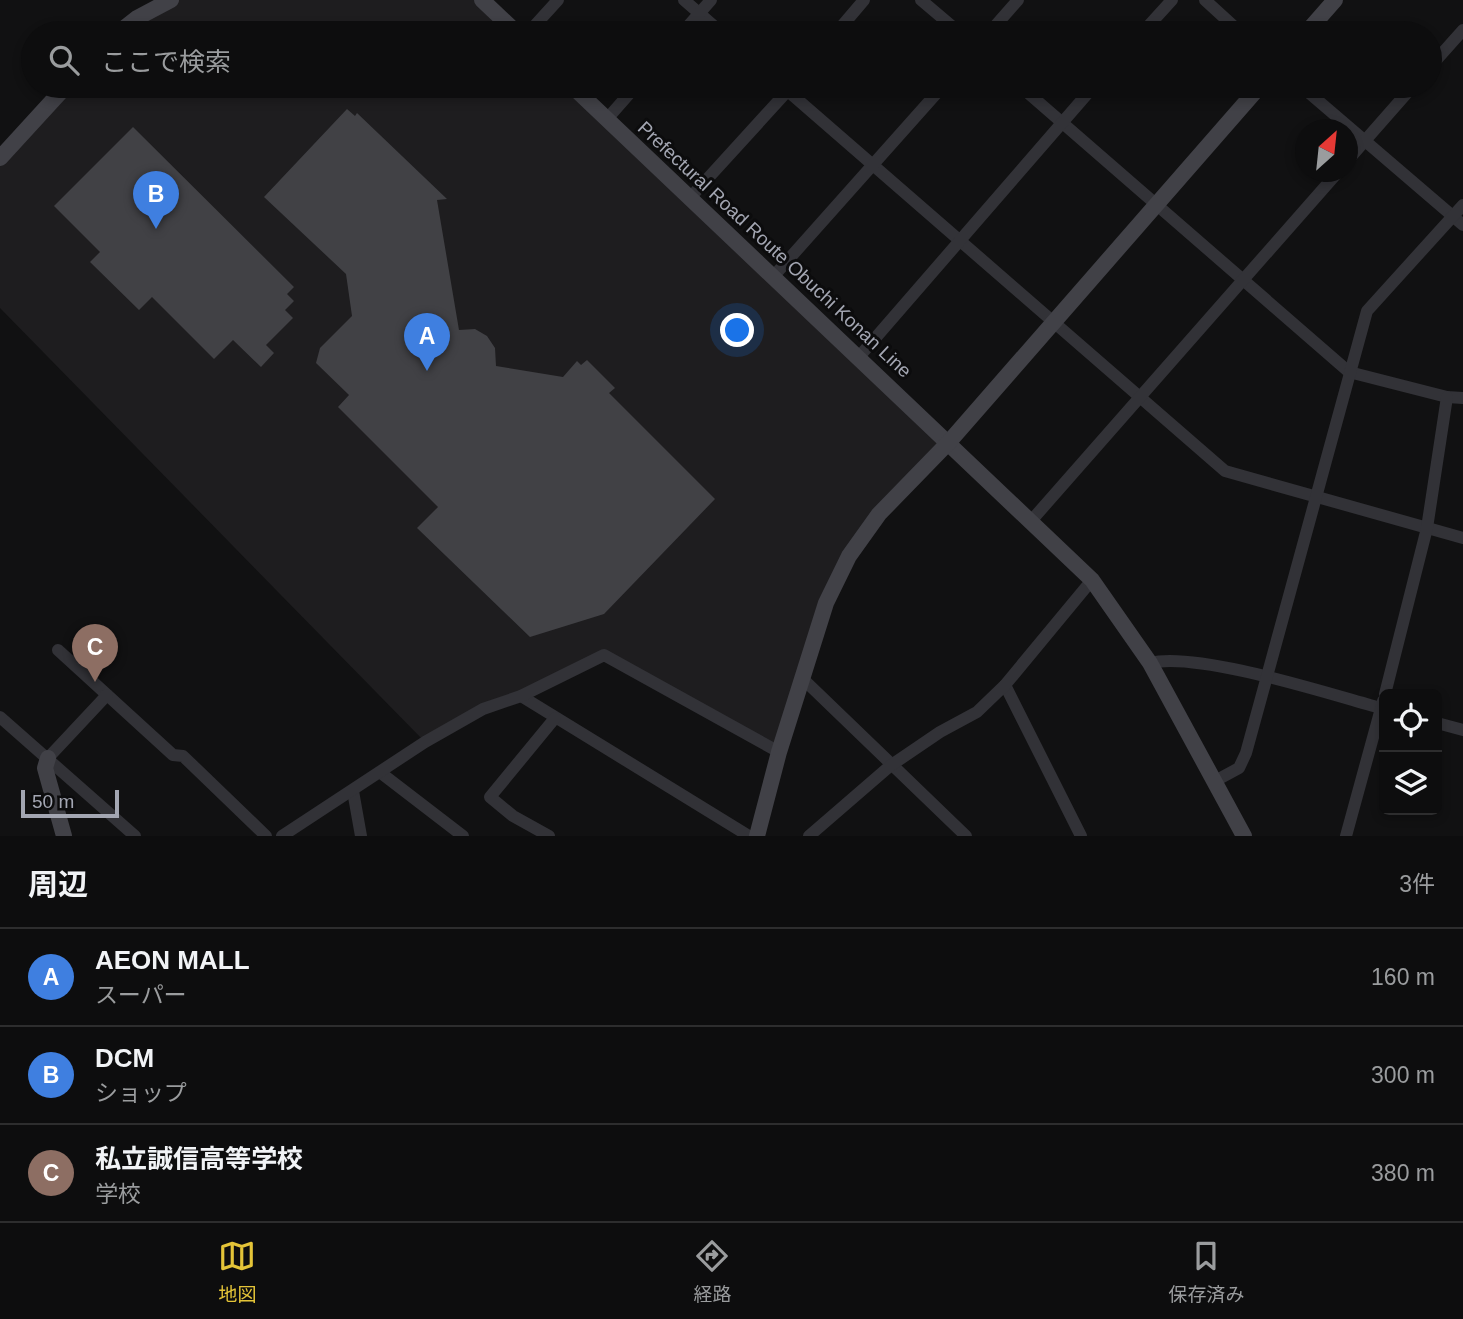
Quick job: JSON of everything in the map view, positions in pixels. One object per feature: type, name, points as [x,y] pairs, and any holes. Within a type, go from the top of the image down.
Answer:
[{"type":"main road","points":[[133,21],[171,0]]},
{"type":"main road","points":[[482,0],[504,21]]},
{"type":"main road","points":[[1317,21],[1335,0]]},
{"type":"main road","points":[[0,158],[55,98]]},
{"type":"main road","name":"Prefectural Road Route Obuchi Konan Line","points":[[585,98],[1093,580],[1150,663],[1244,836]]},
{"type":"main road","points":[[757,836],[779,752],[826,603],[849,556],[879,514],[949,442],[1250,98]]},
{"type":"main road","points":[[48,758],[45,768],[64,836]]},
{"type":"street","points":[[539,21],[558,0]]},
{"type":"street","points":[[684,0],[709,21]]},
{"type":"street","points":[[693,21],[711,0]]},
{"type":"street","points":[[846,21],[864,0]]},
{"type":"street","points":[[921,0],[946,21]]},
{"type":"street","points":[[1000,21],[1018,0]]},
{"type":"street","points":[[1153,21],[1172,0]]},
{"type":"street","points":[[1205,0],[1228,21]]},
{"type":"street","points":[[1442,54],[1463,30]]},
{"type":"street","points":[[607,119],[625,98]]},
{"type":"street","points":[[689,199],[777,98]]},
{"type":"street","points":[[799,98],[1225,471],[1463,538]]},
{"type":"street","points":[[772,278],[932,98]]},
{"type":"street","points":[[1034,98],[1349,372],[1447,397],[1463,398]]},
{"type":"street","points":[[858,358],[1083,98]]},
{"type":"street","points":[[1315,98],[1458,221]]},
{"type":"street","points":[[1358,149],[1403,98]]},
{"type":"street","points":[[1031,521],[1329,182]]},
{"type":"street","points":[[1215,781],[1239,768],[1247,753],[1367,311],[1458,221],[1463,205]]},
{"type":"street","points":[[1387,689],[1427,528],[1447,397]]},
{"type":"street","points":[[809,836],[890,766],[940,732],[977,712],[1005,685],[1093,580]]},
{"type":"street","points":[[58,650],[173,755],[183,756],[266,836]]},
{"type":"street","points":[[282,836],[483,709],[521,696],[604,655],[779,752]]},
{"type":"street","points":[[1150,663],[1169,658],[1379,701]]},
{"type":"street","points":[[802,678],[890,766],[966,836]]},
{"type":"street","points":[[1005,685],[1081,836]]},
{"type":"street","points":[[48,758],[107,695]]},
{"type":"street","points":[[521,696],[749,836]]},
{"type":"street","points":[[0,716],[135,836]]},
{"type":"street","points":[[549,836],[513,816],[490,797],[555,719]]},
{"type":"street","points":[[1346,836],[1379,720]]},
{"type":"street","points":[[1442,724],[1463,730]]},
{"type":"street","points":[[381,773],[463,836]]},
{"type":"street","points":[[354,791],[361,836]]},
{"type":"shaded area","points":[[171,0],[484,0],[506,21],[137,21]]},
{"type":"shaded area","points":[[55,98],[587,98],[949,442],[849,556],[779,752],[604,655],[425,742],[0,308],[0,158]]},
{"type":"building","points":[[347,109],[355,116],[357,113],[447,199],[437,200],[459,330],[475,329],[487,336],[495,348],[496,366],[563,377],[577,361],[581,365],[587,360],[615,388],[609,393],[715,499],[604,614],[530,637],[417,528],[438,507],[338,407],[349,395],[316,363],[320,348],[352,316],[346,274],[264,197]]},
{"type":"building","points":[[133,127],[294,287],[287,294],[294,301],[285,310],[293,318],[266,345],[274,353],[261,367],[233,340],[214,359],[152,297],[139,310],[90,262],[100,252],[54,206]]},
{"type":"place","name":"DCM","points":[[156,229]]},
{"type":"place","name":"AEON MALL","points":[[427,371]]},
{"type":"place","name":"私立誠信高等学校","points":[[95,682]]}]
